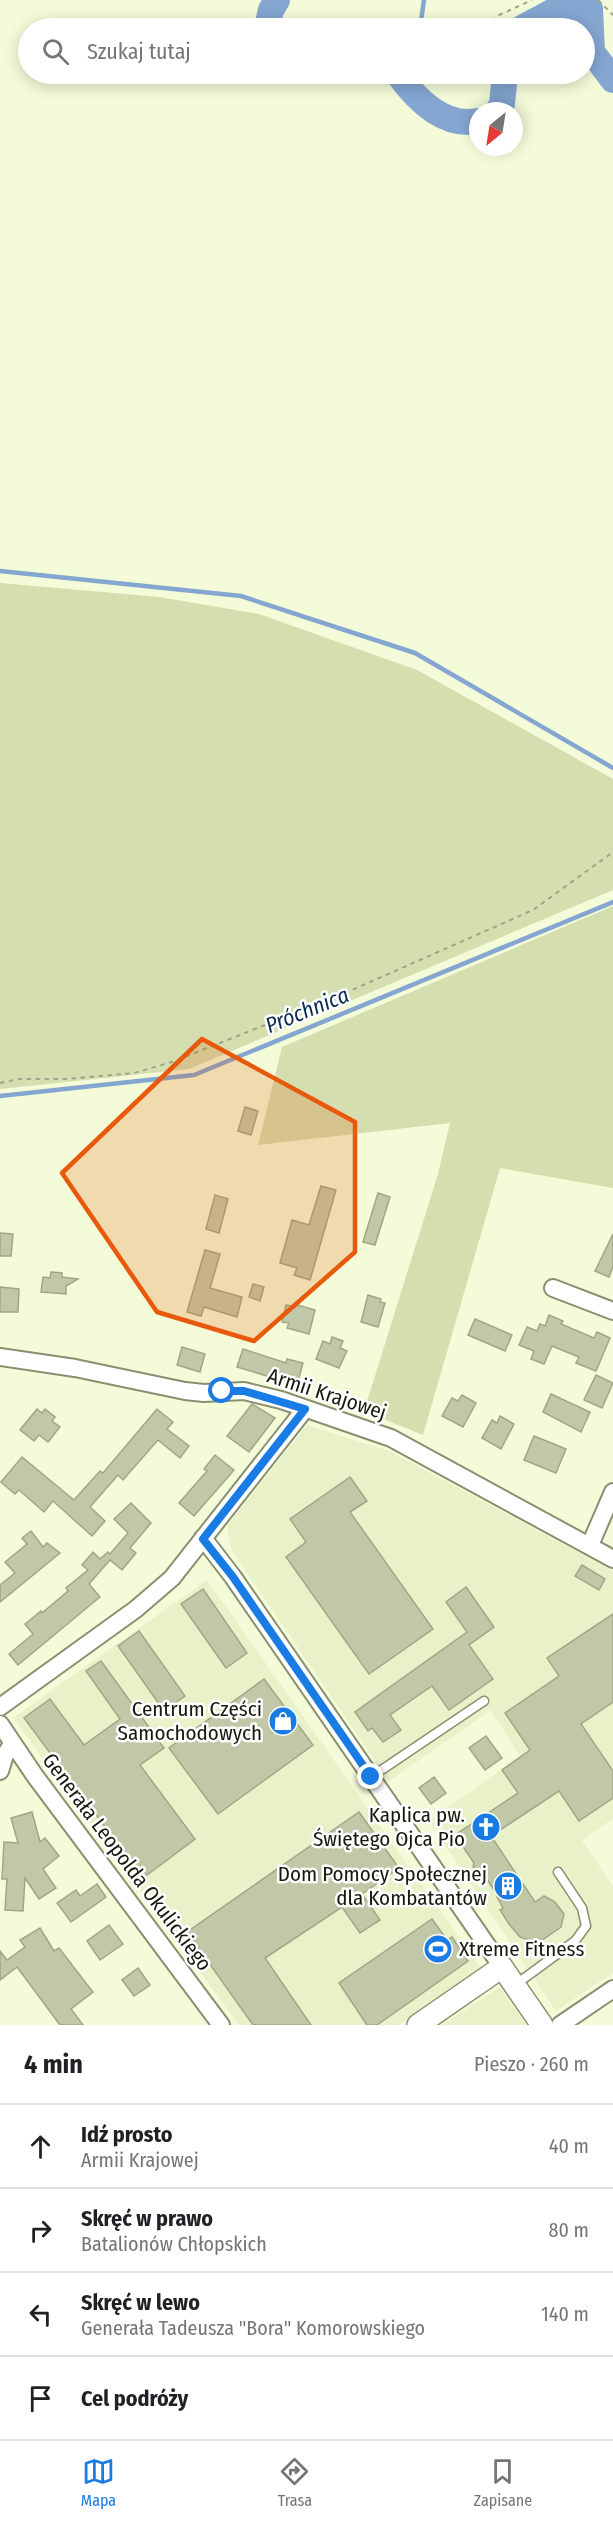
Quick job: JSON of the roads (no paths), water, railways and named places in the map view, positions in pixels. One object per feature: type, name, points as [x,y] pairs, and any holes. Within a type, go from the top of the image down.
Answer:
[{"type":"street","points":[[553,1288],[613,1311]]},
{"type":"street","name":"Armii Krajowej","points":[[0,1357],[75,1368],[185,1391],[204,1393],[244,1391],[305,1409],[399,1442],[613,1558]]},
{"type":"street","points":[[0,1707],[156,1593],[172,1578],[305,1409]]},
{"type":"street","points":[[590,1545],[613,1492]]},
{"type":"street","points":[[203,1539],[233,1577],[542,2025]]},
{"type":"street","name":"Generała Leopolda Okulickiego","points":[[0,1724],[12,1744],[220,2025]]},
{"type":"street","points":[[0,1771],[5,1755],[12,1744]]},
{"type":"street","points":[[418,2025],[502,1967]]},
{"type":"street","points":[[560,2025],[613,1989]]},
{"type":"lane","points":[[371,1777],[484,1701]]},
{"type":"lane","points":[[514,1985],[575,1941],[586,1926],[582,1908],[558,1872]]},
{"type":"waterway","points":[[269,18],[277,0]]},
{"type":"waterway","points":[[421,18],[424,0]]},
{"type":"waterway","points":[[541,18],[561,7],[590,9],[590,18]]},
{"type":"waterway","points":[[595,56],[613,80]]},
{"type":"waterway","points":[[406,84],[422,102],[442,116],[469,122]]},
{"type":"waterway","points":[[502,102],[504,84]]},
{"type":"waterway","points":[[0,571],[241,596],[415,653],[613,768]]},
{"type":"waterway","name":"Próchnica","points":[[0,1096],[194,1075],[613,902]]},
{"type":"place","name":"Centrum Części Samochodowych","points":[[283,1721]]},
{"type":"place","name":"Kaplica pw. Świętego Ojca Pio","points":[[486,1827]]},
{"type":"place","name":"Dom Pomocy Społecznej dla Kombatantów","points":[[508,1886]]},
{"type":"place","name":"Xtreme Fitness","points":[[438,1949]]}]
